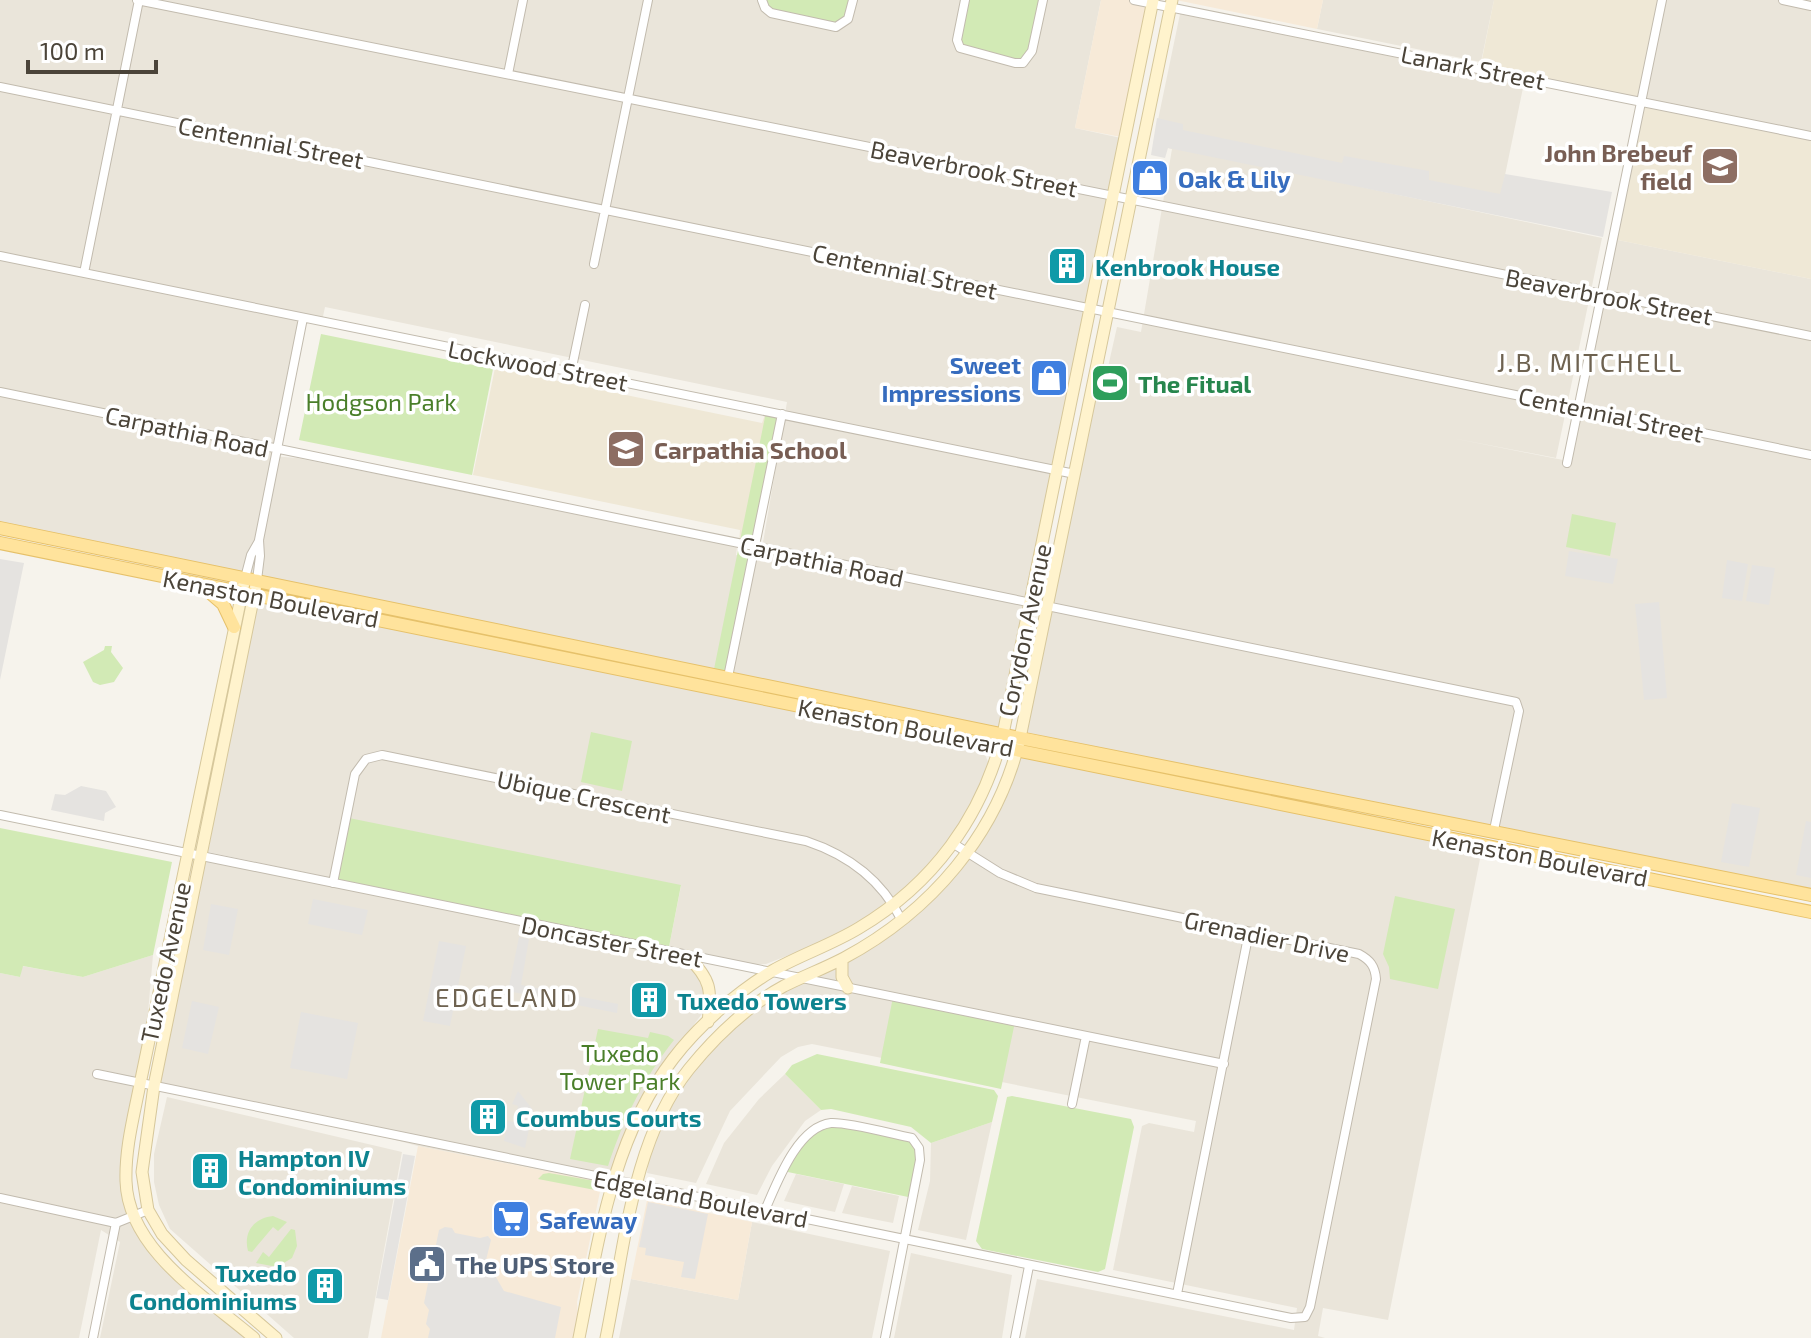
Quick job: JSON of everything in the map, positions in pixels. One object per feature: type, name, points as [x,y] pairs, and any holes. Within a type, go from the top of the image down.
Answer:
[{"type":"main road","name":"Corydon Avenue","points":[[579,1338],[603,1217],[614,1181],[629,1137],[648,1097],[672,1060],[708,1022],[746,989],[770,972],[860,927],[894,905],[925,878],[954,844],[989,782],[1001,741],[1153,2]]},
{"type":"main road","name":"Corydon Avenue","points":[[606,1338],[647,1144],[666,1104],[687,1071],[732,1023],[757,1004],[781,988],[842,959],[924,903],[968,854],[1005,784],[1018,744],[1171,4]]},
{"type":"main road","name":"Kenaston Boulevard","points":[[0,528],[728,677],[1001,741]]},
{"type":"main road","name":"Kenaston Boulevard","points":[[0,543],[1001,741],[1494,830],[1811,895]]},
{"type":"main road","name":"Tuxedo Avenue","points":[[251,579],[241,592],[140,1084],[126,1167],[127,1194],[133,1216],[145,1239],[159,1255],[254,1338]]},
{"type":"main road","name":"Tuxedo Avenue","points":[[251,579],[255,595],[154,1086],[143,1160],[143,1185],[148,1210],[174,1248],[276,1338]]},
{"type":"main road","points":[[198,584],[223,604],[234,627]]},
{"type":"main road","name":"Kenaston Boulevard","points":[[1018,744],[1811,912]]},
{"type":"main road","points":[[820,948],[828,965]]},
{"type":"main road","points":[[687,956],[701,969],[708,983],[711,993],[708,1022]]},
{"type":"main road","points":[[842,959],[842,977],[848,988]]},
{"type":"main road","points":[[746,989],[757,1004]]},
{"type":"street","points":[[84,273],[138,0]]},
{"type":"street","name":"Beaverbrook Street","points":[[138,0],[1811,336]]},
{"type":"street","points":[[508,74],[523,0]]},
{"type":"street","points":[[594,264],[648,0]]},
{"type":"street","points":[[762,0],[771,13],[836,27],[848,19],[853,0]]},
{"type":"street","points":[[965,0],[957,40],[960,48],[1015,63],[1023,63],[1032,51],[1043,0]]},
{"type":"street","name":"Lanark Street","points":[[1134,0],[1171,4],[1811,136]]},
{"type":"street","points":[[1567,463],[1662,0]]},
{"type":"street","points":[[1783,0],[1811,6]]},
{"type":"street","name":"Centennial Street","points":[[0,87],[1811,455]]},
{"type":"street","name":"Lockwood Street","points":[[0,256],[1075,474]]},
{"type":"street","points":[[571,372],[585,305]]},
{"type":"street","name":"Tuxedo Avenue","points":[[251,579],[260,556],[259,540],[303,318]]},
{"type":"street","name":"Carpathia Road","points":[[0,392],[1516,702],[1519,711],[1494,830]]},
{"type":"street","points":[[728,677],[782,414]]},
{"type":"street","name":"Ubique Crescent","points":[[333,883],[355,774],[366,759],[382,755],[806,841],[847,858],[868,874],[894,905],[901,919]]},
{"type":"street","name":"Doncaster Street","points":[[0,815],[1224,1064]]},
{"type":"street","name":"Grenadier Drive","points":[[954,844],[1013,879],[1036,888],[1359,954],[1368,959],[1375,969],[1376,979],[1310,1307],[1305,1317]]},
{"type":"street","points":[[1177,1294],[1249,932]]},
{"type":"street","points":[[1072,1104],[1086,1036]]},
{"type":"street","name":"Edgeland Boulevard","points":[[97,1074],[1029,1266],[1291,1318],[1305,1317]]},
{"type":"street","points":[[765,1210],[787,1161],[805,1138],[821,1126],[834,1123],[912,1138],[919,1148],[920,1160],[885,1338]]},
{"type":"street","points":[[0,1198],[116,1223],[148,1210]]},
{"type":"street","points":[[93,1338],[116,1223]]},
{"type":"street","points":[[1015,1338],[1029,1266]]},
{"type":"shaded area","points":[[0,0],[1101,0],[1075,128],[1121,138],[1001,729],[0,523]],"holes":[[[325,307],[787,402],[760,560],[736,555],[737,547],[297,458],[272,456],[279,438],[304,318],[322,321]]]},
{"type":"shaded area","points":[[1101,0],[1148,0],[1121,137],[1075,128]]},
{"type":"shaded area","points":[[1176,0],[1323,0],[1317,29]]},
{"type":"shaded area","points":[[1323,0],[1494,0],[1481,62],[1317,29]]},
{"type":"shaded area","name":"John Brebeuf field","points":[[1494,0],[1662,0],[1642,101],[1811,136],[1811,279],[1613,239],[1641,101],[1480,69]]},
{"type":"shaded area","points":[[1662,0],[1811,0],[1811,136],[1641,101]]},
{"type":"shaded area","points":[[1180,14],[1524,83],[1497,214],[1338,182],[1602,238],[1556,458],[1452,438],[1568,461],[1613,239],[1811,279],[1811,895],[1025,732],[1101,366],[1108,367],[1117,327],[1141,332],[1172,149],[1153,144]]},
{"type":"shaded area","points":[[1157,118],[1183,124],[1183,130],[1342,163],[1344,156],[1429,171],[1429,180],[1500,194],[1505,174],[1612,192],[1603,237],[1168,148],[1165,158],[1151,155]]},
{"type":"shaded area","name":"Carpathia School","points":[[495,368],[762,423],[766,412],[782,414],[739,544],[740,530],[473,475]]},
{"type":"shaded area","points":[[1569,551],[1618,559],[1613,584],[1565,576]]},
{"type":"shaded area","points":[[0,559],[24,563],[0,680]]},
{"type":"shaded area","points":[[1727,560],[1748,564],[1742,601],[1722,598]]},
{"type":"shaded area","points":[[1752,565],[1775,568],[1769,605],[1746,601]]},
{"type":"shaded area","points":[[255,595],[979,748],[989,764],[976,795],[945,847],[897,897],[867,919],[828,940],[766,964],[752,964],[669,947],[681,886],[337,879],[208,852]]},
{"type":"shaded area","points":[[1659,602],[1667,698],[1644,700],[1635,604]]},
{"type":"shaded area","points":[[1020,756],[1482,849],[1388,1320],[1323,1308],[1318,1336],[1325,1338],[1025,1338],[1037,1279],[1294,1330],[1297,1308],[1113,1270],[1142,1126],[1149,1123],[1194,1132],[1196,1121],[812,1044],[798,1047],[781,1057],[730,1111],[696,1183],[647,1173],[651,1144],[660,1122],[697,1064],[751,1012],[781,991],[878,944],[932,901],[963,867],[982,839]]},
{"type":"shaded area","points":[[81,786],[106,791],[116,807],[105,813],[104,821],[51,810],[55,794],[65,795]]},
{"type":"shaded area","points":[[1732,803],[1760,808],[1749,867],[1721,862]]},
{"type":"shaded area","points":[[1806,821],[1811,822],[1811,878],[1796,875]]},
{"type":"shaded area","points":[[202,857],[681,959],[692,965],[706,986],[704,1011],[648,1087],[623,1139],[612,1171],[602,1182],[418,1146],[309,1117],[154,1086]]},
{"type":"shaded area","points":[[313,899],[368,910],[362,935],[308,924]]},
{"type":"shaded area","points":[[211,904],[238,909],[229,955],[203,950]]},
{"type":"shaded area","points":[[519,937],[529,939],[521,985],[618,1004],[617,1013],[508,991]]},
{"type":"shaded area","points":[[439,941],[466,946],[450,1026],[423,1021]]},
{"type":"shaded area","points":[[153,955],[143,1071],[126,1181],[145,1239],[254,1338],[100,1338],[120,1242],[101,1230],[79,1338],[0,1338],[0,973],[20,977],[22,966],[83,977]]},
{"type":"shaded area","points":[[192,1001],[219,1007],[208,1054],[182,1048]]},
{"type":"shaded area","points":[[301,1012],[358,1023],[347,1079],[290,1068]]},
{"type":"shaded area","points":[[785,1074],[821,1110],[805,1121],[772,1166],[757,1195],[706,1184],[724,1143],[759,1099]]},
{"type":"shaded area","points":[[518,1091],[533,1110],[525,1148],[504,1141],[508,1121],[514,1122],[518,1106],[512,1104]]},
{"type":"shaded area","points":[[167,1097],[402,1152],[368,1338],[294,1338],[170,1229],[159,1205],[154,1182],[154,1154]]},
{"type":"shaded area","points":[[992,1122],[966,1240],[918,1230],[930,1181],[931,1143]]},
{"type":"shaded area","points":[[418,1146],[602,1182],[577,1302],[574,1338],[381,1338]]},
{"type":"shaded area","points":[[403,1154],[415,1156],[388,1300],[376,1298]]},
{"type":"shaded area","points":[[796,1174],[844,1184],[835,1212],[784,1201]]},
{"type":"shaded area","points":[[852,1186],[899,1196],[893,1223],[842,1213]]},
{"type":"shaded area","points":[[647,1200],[752,1222],[738,1300],[631,1279]]},
{"type":"shaded area","points":[[648,1202],[708,1214],[695,1279],[681,1277],[684,1262],[645,1255],[646,1248],[639,1247]]},
{"type":"shaded area","points":[[752,1222],[890,1251],[872,1338],[619,1338],[631,1279],[738,1300]]},
{"type":"shaded area","points":[[452,1228],[455,1233],[480,1238],[488,1236],[491,1240],[486,1260],[504,1291],[561,1307],[555,1338],[428,1338],[430,1329],[426,1324],[429,1310],[424,1303],[439,1230]]},
{"type":"shaded area","points":[[911,1253],[1012,1275],[1002,1338],[894,1338]]},
{"type":"green space","points":[[762,0],[853,0],[843,25],[779,16]]},
{"type":"green space","points":[[965,0],[1043,0],[1032,51],[1023,63],[960,48]]},
{"type":"green space","name":"Hodgson Park","points":[[321,334],[493,369],[472,475],[299,440]]},
{"type":"green space","points":[[766,412],[782,414],[728,677],[713,674]]},
{"type":"green space","points":[[1572,514],[1616,523],[1610,556],[1566,547]]},
{"type":"green space","points":[[105,646],[112,646],[111,652],[123,668],[114,682],[100,685],[93,682],[83,662],[104,650]]},
{"type":"green space","points":[[591,732],[632,741],[622,791],[581,782]]},
{"type":"green space","points":[[349,818],[681,885],[669,947],[337,879]]},
{"type":"green space","points":[[0,828],[172,862],[153,955],[83,977],[23,966],[20,977],[0,973]]},
{"type":"green space","points":[[1395,896],[1455,909],[1438,989],[1390,979],[1383,954]]},
{"type":"green space","points":[[893,997],[1015,1022],[1001,1089],[880,1063]]},
{"type":"green space","name":"Tuxedo Tower Park","points":[[598,1029],[648,1038],[650,1032],[674,1040],[635,1100],[608,1166],[570,1159]]},
{"type":"green space","points":[[817,1054],[994,1090],[998,1096],[992,1122],[931,1143],[911,1127],[831,1109],[821,1110],[785,1074],[792,1065]]},
{"type":"green space","points":[[1007,1097],[1131,1119],[1134,1127],[1105,1269],[1098,1272],[982,1249],[976,1241]]},
{"type":"green space","points":[[834,1123],[912,1138],[919,1148],[913,1198],[783,1171],[805,1138]]},
{"type":"green space","points":[[549,1173],[595,1181],[595,1190],[538,1179]]},
{"type":"green space","points":[[273,1216],[287,1222],[278,1231],[273,1227],[252,1252],[248,1251],[247,1238],[252,1227],[260,1220]]},
{"type":"green space","points":[[291,1229],[295,1230],[297,1246],[292,1258],[277,1267],[256,1263],[263,1252],[269,1257]]},
{"type":"place","name":"John Brebeuf field","points":[[1720,166]]},
{"type":"place","name":"Oak & Lily","points":[[1150,178]]},
{"type":"place","name":"Kenbrook House","points":[[1067,266]]},
{"type":"place","name":"Sweet Impressions","points":[[1049,378]]},
{"type":"place","name":"The Fitual","points":[[1110,383]]},
{"type":"place","name":"Carpathia School","points":[[626,449]]},
{"type":"place","name":"Tuxedo Towers","points":[[649,1000]]},
{"type":"place","name":"Coumbus Courts","points":[[488,1117]]},
{"type":"place","name":"Hampton IV Condominiums","points":[[210,1171]]},
{"type":"place","name":"Safeway","points":[[511,1219]]},
{"type":"place","name":"The UPS Store","points":[[427,1264]]},
{"type":"place","name":"Tuxedo Condominiums","points":[[325,1286]]},
{"type":"district","name":"J.B. MITCHELL","points":[[1590,361]]},
{"type":"district","name":"EDGELAND","points":[[507,996]]}]
